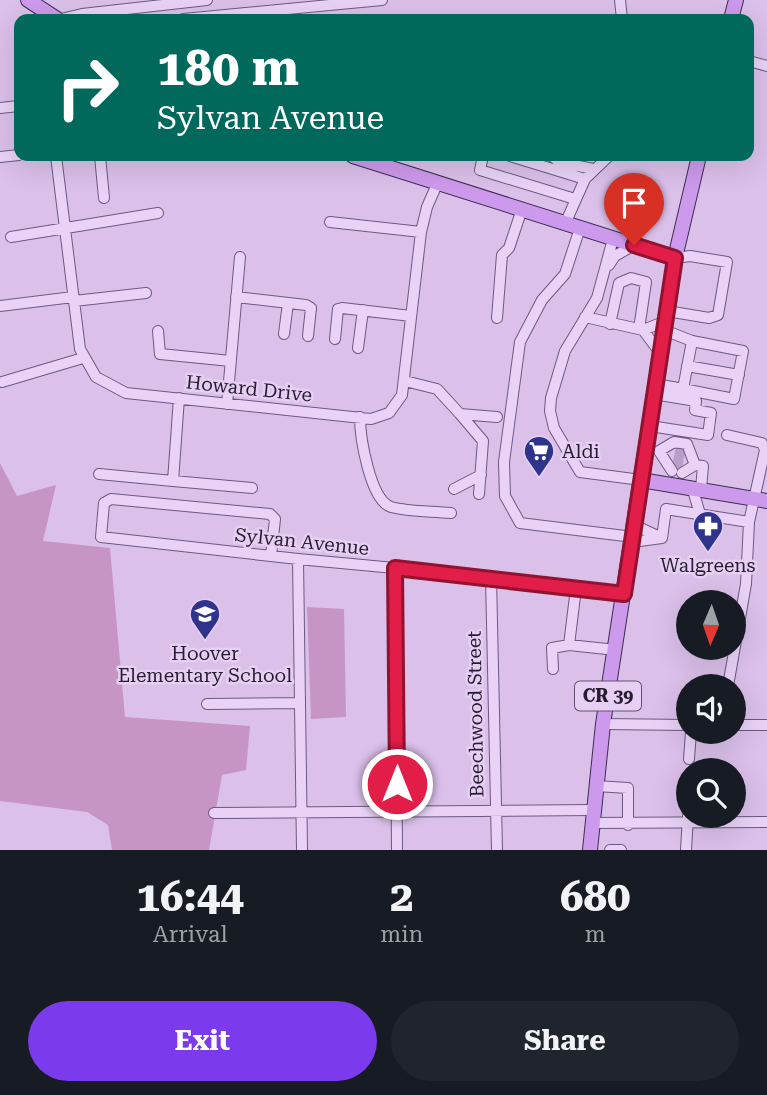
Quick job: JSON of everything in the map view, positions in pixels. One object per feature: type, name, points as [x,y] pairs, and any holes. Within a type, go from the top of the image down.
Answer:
[{"type":"main road","points":[[28,0],[51,14]]},
{"type":"main road","points":[[369,161],[675,258]]},
{"type":"main road","points":[[698,161],[675,258],[649,426],[652,450],[641,480],[760,500]]},
{"type":"main road","name":"CR 39","points":[[590,850],[603,724],[641,480]]},
{"type":"street","points":[[90,14],[206,0]]},
{"type":"street","points":[[227,14],[382,0]]},
{"type":"street","points":[[113,14],[121,9]]},
{"type":"street","points":[[2,382],[83,358],[57,161]]},
{"type":"street","points":[[100,161],[104,198]]},
{"type":"street","points":[[482,161],[480,170],[575,199]]},
{"type":"street","points":[[527,161],[586,179]]},
{"type":"street","points":[[558,161],[593,169]]},
{"type":"street","points":[[565,224],[586,179],[603,161]]},
{"type":"street","name":"Howard Drive","points":[[83,358],[96,377],[114,389],[371,419],[389,413],[397,405],[405,381],[421,232],[427,207],[438,182]]},
{"type":"street","points":[[497,318],[502,255],[509,248],[522,209]]},
{"type":"street","points":[[11,237],[158,213]]},
{"type":"street","points":[[330,222],[421,232]]},
{"type":"street","points":[[580,228],[565,274],[542,300],[520,342],[504,462],[505,496],[520,523],[662,538]]},
{"type":"street","points":[[613,239],[597,298],[560,363],[551,398],[551,419],[580,472],[641,480]]},
{"type":"street","points":[[607,266],[615,256],[634,245]]},
{"type":"street","points":[[585,317],[641,330],[666,321],[718,315],[727,262],[690,256],[675,258]]},
{"type":"street","points":[[228,404],[240,257]]},
{"type":"street","points":[[610,324],[622,281],[631,278],[646,282],[641,330],[661,354]]},
{"type":"street","points":[[0,306],[146,293]]},
{"type":"street","points":[[236,297],[311,308],[308,336]]},
{"type":"street","points":[[284,334],[288,303]]},
{"type":"street","points":[[335,339],[338,309],[411,316]]},
{"type":"street","points":[[358,348],[363,310]]},
{"type":"street","points":[[655,389],[683,389],[734,399],[743,351],[692,341],[666,321]]},
{"type":"street","points":[[158,331],[160,354],[231,361]]},
{"type":"street","points":[[683,389],[692,341]]},
{"type":"street","points":[[687,366],[739,375]]},
{"type":"street","points":[[405,381],[437,389],[483,441],[479,494]]},
{"type":"street","points":[[649,426],[708,435],[711,413],[695,410],[696,401],[655,389]]},
{"type":"street","points":[[173,481],[179,398]]},
{"type":"street","points":[[460,414],[497,417]]},
{"type":"street","points":[[360,418],[361,446],[382,502],[391,507],[451,513]]},
{"type":"street","points":[[727,435],[762,443],[765,450],[760,500],[749,522],[746,584],[730,674]]},
{"type":"street","points":[[652,450],[674,442],[687,444],[681,463]]},
{"type":"street","points":[[652,450],[681,463]]},
{"type":"street","points":[[652,450],[681,463],[702,466],[700,514]]},
{"type":"street","points":[[100,474],[252,488]]},
{"type":"street","points":[[454,489],[481,475]]},
{"type":"street","points":[[700,514],[702,489]]},
{"type":"street","name":"Sylvan Avenue","points":[[271,556],[275,519],[270,514],[111,499],[104,503],[101,537],[271,556],[298,559],[491,578],[624,594]]},
{"type":"street","points":[[662,538],[666,509],[749,522]]},
{"type":"street","points":[[633,535],[662,538]]},
{"type":"street","points":[[298,559],[302,850]]},
{"type":"street","points":[[395,568],[397,850]]},
{"type":"street","name":"Beechwood Street","points":[[491,578],[494,812],[497,850]]},
{"type":"street","points":[[569,645],[576,588]]},
{"type":"street","points":[[553,669],[552,648],[569,645],[616,650]]},
{"type":"street","points":[[206,704],[298,704]]},
{"type":"street","points":[[603,724],[676,725]]},
{"type":"street","points":[[746,725],[767,725]]},
{"type":"street","points":[[596,786],[628,788],[628,825]]},
{"type":"street","points":[[214,813],[494,812],[593,816],[628,825],[676,821]]},
{"type":"street","points":[[746,821],[767,822]]},
{"type":"street","points":[[686,850],[687,828]]},
{"type":"street","points":[[610,850],[621,850]]},
{"type":"shaded area","points":[[0,463],[17,496],[56,485],[43,541],[110,548],[125,717],[250,726],[246,770],[222,775],[209,850],[112,850],[108,825],[87,812],[0,801]]},
{"type":"shaded area","points":[[307,607],[344,609],[346,717],[311,719]]},
{"type":"tunnel","points":[[675,452],[685,454]]},
{"type":"tunnel","points":[[673,462],[684,464]]},
{"type":"place","name":"Aldi","points":[[539,478]]},
{"type":"place","name":"Walgreens","points":[[708,553]]},
{"type":"place","name":"Hoover Elementary School","points":[[205,641]]},
{"type":"route","points":[[397,784],[395,568],[624,594],[675,258],[634,245]]}]
